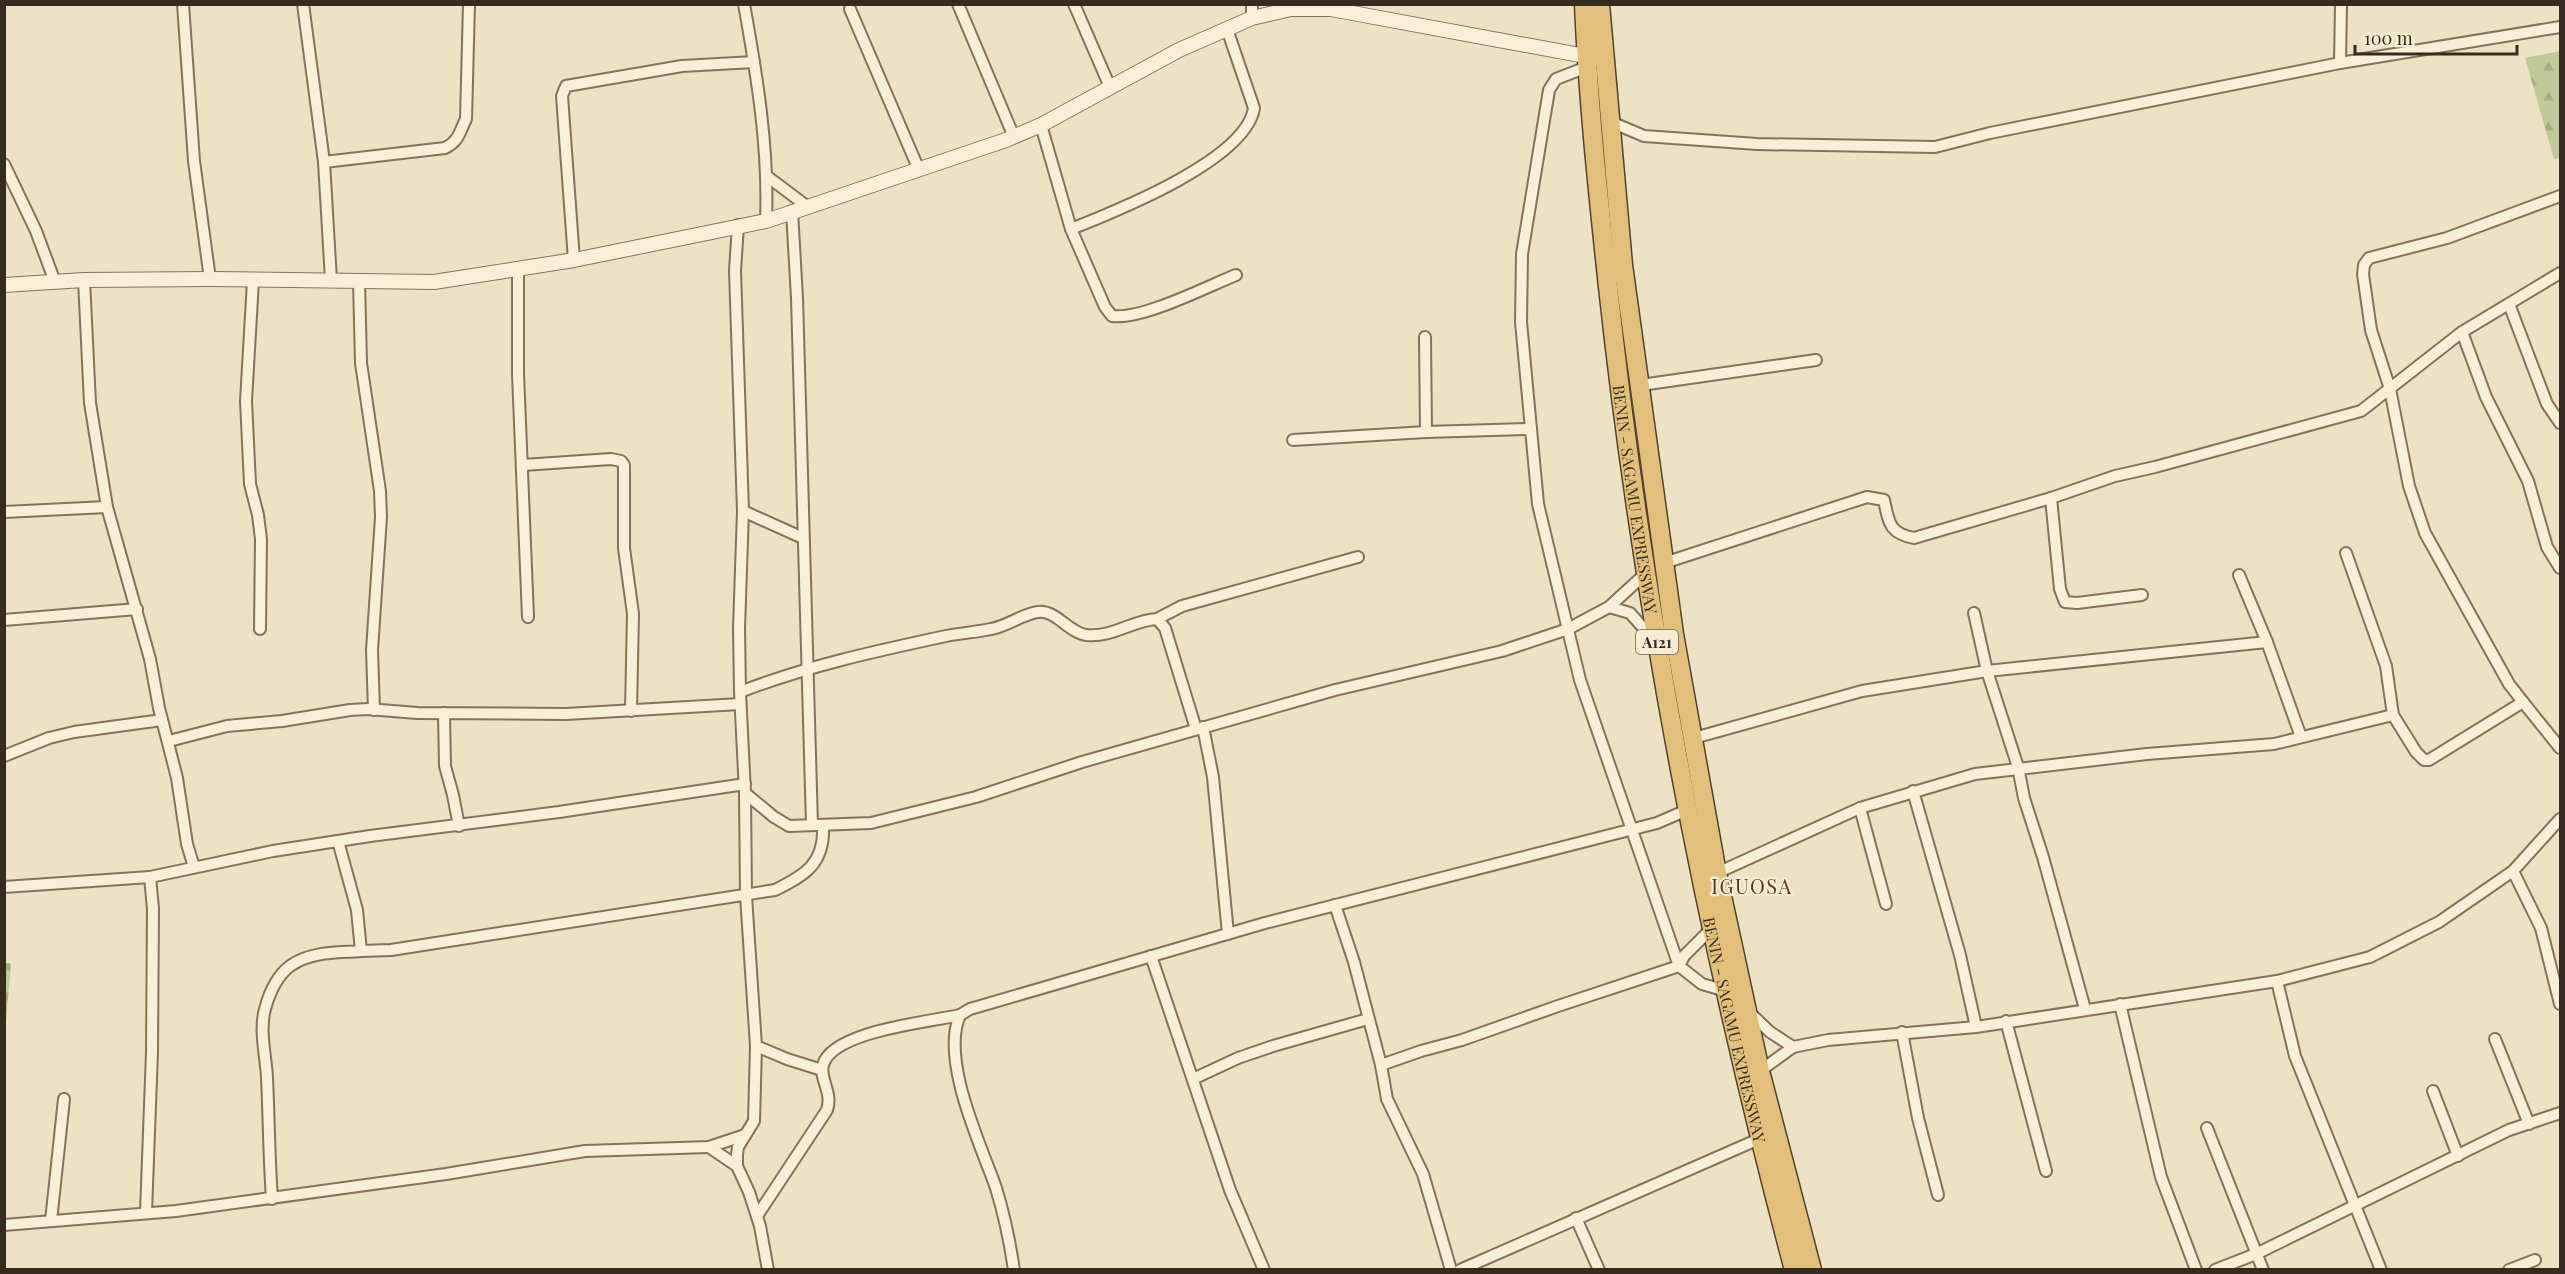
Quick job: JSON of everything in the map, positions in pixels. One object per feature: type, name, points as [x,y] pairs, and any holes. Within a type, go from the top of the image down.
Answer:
[{"type":"highway","name":"BENIN - SAGAMU EXPRESSWAY","points":[[1584,4],[1590,116],[1621,408],[1645,573],[1687,810],[1712,928],[1759,1138],[1794,1269]]},
{"type":"highway","name":"A121","points":[[1600,4],[1623,265],[1674,634],[1717,873],[1760,1071],[1812,1269]]},
{"type":"street","points":[[183,4],[194,161],[210,279]]},
{"type":"street","points":[[303,4],[324,162],[331,280]]},
{"type":"street","points":[[324,162],[445,148],[455,143],[460,137],[466,119],[469,4]]},
{"type":"street","points":[[744,4],[754,62],[768,177],[766,221]]},
{"type":"street","points":[[958,4],[1014,137]]},
{"type":"street","points":[[1074,4],[1110,87]]},
{"type":"street","points":[[2340,63],[2341,4]]},
{"type":"street","points":[[850,9],[919,170]]},
{"type":"street","points":[[4,285],[84,280],[210,279],[434,282],[574,260],[766,221],[1014,137],[1041,125],[1179,50],[1227,29],[1252,11],[1331,9],[1587,62]]},
{"type":"street","points":[[1611,122],[1644,136],[1757,144],[1935,147],[1990,133],[2340,63],[2560,27]]},
{"type":"street","points":[[1071,229],[1125,207],[1203,167],[1241,133],[1253,118],[1254,108],[1227,29]]},
{"type":"street","points":[[1605,58],[1587,62],[1551,84],[1522,254],[1521,322],[1538,504],[1580,680],[1679,966],[1701,984],[1726,991]]},
{"type":"street","points":[[574,260],[562,96],[566,86],[682,66],[754,62]]},
{"type":"street","points":[[1041,125],[1071,229],[1105,307],[1112,316],[1123,317],[1141,312],[1236,275]]},
{"type":"street","points":[[4,164],[36,231],[55,282]]},
{"type":"street","points":[[768,177],[808,207]]},
{"type":"street","points":[[2560,196],[2448,238],[2369,258],[2364,265],[2363,274],[2371,330],[2390,389],[2409,486],[2425,533],[2509,684],[2560,748]]},
{"type":"street","points":[[272,1198],[263,1039],[265,1010],[279,978],[291,966],[312,955],[402,949],[746,896],[775,890],[801,878],[818,857],[808,668],[797,298],[792,211]]},
{"type":"street","points":[[738,225],[735,271],[743,511],[739,628],[740,698],[745,789],[746,896],[756,1046],[754,1121],[738,1148],[737,1166],[757,1216],[768,1269]]},
{"type":"street","points":[[518,269],[518,374],[528,616]]},
{"type":"street","points":[[1664,563],[1867,496],[1884,500],[1892,528],[1900,535],[1914,538],[2050,498],[2115,476],[2361,411],[2462,332],[2560,273]]},
{"type":"street","points":[[84,280],[90,403],[107,507],[137,609],[162,720],[169,741],[187,844],[194,867]]},
{"type":"street","points":[[253,281],[246,401],[250,483],[261,539],[260,629]]},
{"type":"street","points":[[359,281],[361,363],[380,509],[372,651],[374,710]]},
{"type":"street","points":[[2509,304],[2547,404],[2560,423]]},
{"type":"street","points":[[2462,332],[2486,397],[2528,481],[2547,547],[2560,568]]},
{"type":"street","points":[[1425,337],[1426,432]]},
{"type":"street","points":[[1641,385],[1816,360]]},
{"type":"street","points":[[1293,440],[1426,432],[1530,429]]},
{"type":"street","points":[[523,465],[611,459],[621,461],[624,465],[624,556],[633,614],[631,711]]},
{"type":"street","points":[[2050,498],[2060,588],[2065,602],[2077,603],[2142,595]]},
{"type":"street","points":[[4,512],[107,507]]},
{"type":"street","points":[[743,511],[803,538]]},
{"type":"street","points":[[2346,553],[2386,666],[2393,716],[2416,752],[2424,760],[2429,760],[2523,702]]},
{"type":"street","points":[[169,741],[227,726],[282,721],[350,710],[566,714],[631,711],[740,698],[808,668],[948,635],[994,628],[1036,612],[1048,613],[1085,635],[1108,633],[1157,619],[1182,606],[1358,557]]},
{"type":"street","points":[[745,789],[774,817],[789,826],[871,823],[976,797],[1082,762],[1335,690],[1502,651],[1568,629],[1609,607],[1645,573]]},
{"type":"street","points":[[2239,575],[2267,642],[2301,737]]},
{"type":"street","points":[[1609,607],[1630,613],[1658,645]]},
{"type":"street","points":[[4,620],[137,609]]},
{"type":"street","points":[[1974,613],[1987,671],[2018,767],[2024,798],[2043,857],[2085,1009]]},
{"type":"street","points":[[1157,619],[1165,628],[1214,777],[1228,934]]},
{"type":"street","points":[[1694,738],[1862,691],[1987,671],[2267,642]]},
{"type":"street","points":[[444,713],[445,766],[459,826]]},
{"type":"street","points":[[1717,873],[1860,808],[1975,774],[2018,767],[2147,754],[2274,744],[2393,716]]},
{"type":"street","points":[[4,756],[49,738],[74,732],[162,720]]},
{"type":"street","points":[[4,887],[150,877],[338,841],[745,789]]},
{"type":"street","points":[[1913,791],[1960,955],[1976,1027]]},
{"type":"street","points":[[1860,808],[1886,904]]},
{"type":"street","points":[[757,1216],[827,1110],[830,1097],[822,1070],[823,1063],[831,1052],[858,1036],[960,1015],[970,1009],[1228,934],[1657,823],[1687,810]]},
{"type":"street","points":[[1760,1071],[1793,1047],[1828,1040],[1976,1027],[2277,981],[2370,957],[2439,922],[2513,871],[2560,819]]},
{"type":"street","points":[[338,841],[357,910],[361,951]]},
{"type":"street","points":[[2513,871],[2541,928],[2560,1004]]},
{"type":"street","points":[[146,1212],[152,1052],[153,909],[150,877]]},
{"type":"street","points":[[1335,905],[1354,962],[1381,1065],[1387,1099],[1423,1174],[1451,1269]]},
{"type":"street","points":[[1381,1065],[1420,1050],[1462,1040],[1679,966],[1684,956],[1712,928]]},
{"type":"street","points":[[1152,956],[1230,1190],[1264,1269]]},
{"type":"street","points":[[2277,981],[2295,1056],[2380,1269]]},
{"type":"street","points":[[2120,1004],[2161,1177],[2196,1269]]},
{"type":"street","points":[[1747,1010],[1770,1032],[1793,1047]]},
{"type":"street","points":[[960,1015],[955,1034],[958,1074],[968,1116],[996,1190],[1014,1269]]},
{"type":"street","points":[[1193,1079],[1238,1058],[1368,1018]]},
{"type":"street","points":[[2006,1021],[2046,1170]]},
{"type":"street","points":[[1902,1032],[1918,1118],[1938,1195]]},
{"type":"street","points":[[2495,1039],[2529,1124]]},
{"type":"street","points":[[756,1046],[822,1070]]},
{"type":"street","points":[[2433,1091],[2458,1155]]},
{"type":"street","points":[[51,1221],[64,1099]]},
{"type":"street","points":[[2215,1269],[2256,1254],[2509,1130],[2560,1113]]},
{"type":"street","points":[[2207,1128],[2263,1269]]},
{"type":"street","points":[[4,1225],[176,1211],[585,1151],[709,1147],[745,1135]]},
{"type":"street","points":[[1460,1269],[1759,1138],[1780,1149]]},
{"type":"street","points":[[709,1147],[737,1166]]},
{"type":"street","points":[[1576,1218],[1599,1269]]},
{"type":"street","points":[[2509,1269],[2535,1260]]},
{"type":"green space","points":[[2560,51],[2560,158],[2554,159],[2525,58]]},
{"type":"green space","points":[[4,963],[11,963],[5,1036]]},
{"type":"district","name":"IGUOSA","points":[[1752,885]]}]
